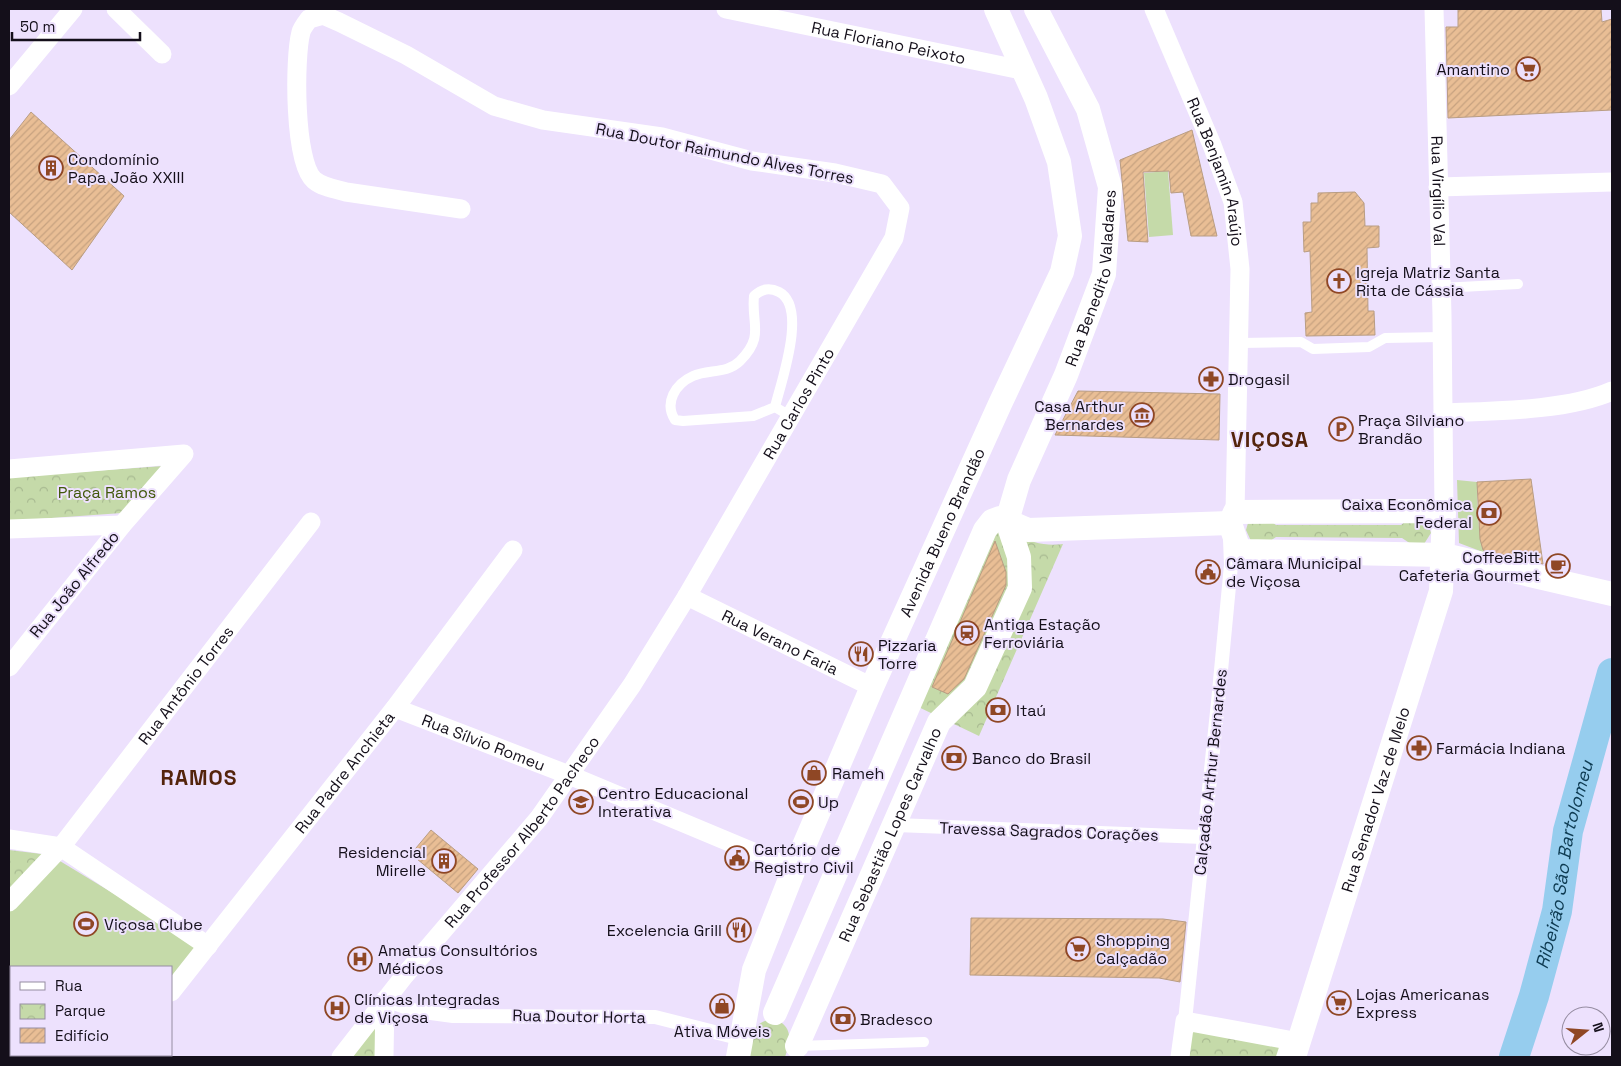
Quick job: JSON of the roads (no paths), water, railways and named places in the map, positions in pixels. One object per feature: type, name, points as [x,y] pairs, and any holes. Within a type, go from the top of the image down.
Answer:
[{"type":"street","points":[[9,86],[72,9]]},
{"type":"street","points":[[116,9],[162,54]]},
{"type":"street","name":"Rua Floriano Peixoto","points":[[726,9],[1022,70]]},
{"type":"street","name":"Avenida Bueno Brandão","points":[[741,1042],[754,970],[794,869],[872,687],[1062,272],[1070,236],[1059,162],[1036,98],[996,9]]},
{"type":"street","name":"Rua Benedito Valadares","points":[[1007,520],[1019,480],[1066,375],[1104,274],[1110,187],[1088,109],[1036,9]]},
{"type":"street","name":"Rua Benjamin Araújo","points":[[1154,9],[1212,145],[1233,202],[1240,269],[1240,343],[1232,518]]},
{"type":"street","name":"Rua Virgílio Val","points":[[1434,9],[1442,336],[1444,555]]},
{"type":"street","name":"Rua Doutor Raimundo Alves Torres","points":[[461,209],[346,192],[329,188],[313,180],[303,164],[298,132],[299,49],[301,31],[308,19],[323,15],[406,55],[494,106],[543,120],[662,137],[752,161],[835,173],[882,184],[900,208]]},
{"type":"street","points":[[1438,187],[1612,182]]},
{"type":"street","name":"Rua Carlos Pinto","points":[[687,596],[782,411],[894,238],[900,208]]},
{"type":"street","points":[[1443,413],[1566,403],[1612,391]]},
{"type":"street","name":"Rua João Alfredo","points":[[9,469],[184,454],[122,525],[10,664]]},
{"type":"street","points":[[775,1013],[985,530],[992,521],[1000,518],[1028,530],[1232,518],[1444,511]]},
{"type":"street","points":[[1232,518],[1238,547],[1243,551],[1444,555],[1612,594]]},
{"type":"street","name":"Calçadão Arthur Bernardes","points":[[1185,1021],[1231,565],[1232,518]]},
{"type":"street","name":"Rua Sebastião Lopes Carvalho","points":[[797,1054],[939,722],[975,686],[1020,588],[1019,557],[1007,520]]},
{"type":"street","name":"Rua Antônio Torres","points":[[9,902],[61,847],[311,522]]},
{"type":"street","points":[[9,529],[122,525]]},
{"type":"street","name":"Rua Padre Anchieta","points":[[172,991],[395,708],[513,550]]},
{"type":"street","name":"Rua Senador Vaz de Melo","points":[[1294,1046],[1441,591],[1444,555]]},
{"type":"street","name":"Rua Verano Faria","points":[[687,596],[872,687]]},
{"type":"street","name":"Rua Professor Alberto Pacheco","points":[[341,1057],[385,1000],[539,818],[632,685],[687,596]]},
{"type":"street","name":"Rua Sílvio Romeu","points":[[395,708],[569,775],[794,869]]},
{"type":"street","name":"Travessa Sagrados Corações","points":[[896,824],[1203,837]]},
{"type":"street","points":[[9,839],[61,847],[208,946]]},
{"type":"street","points":[[384,1057],[385,1000]]},
{"type":"street","name":"Rua Doutor Horta","points":[[385,1000],[416,1011],[453,1016],[655,1017],[741,1042]]},
{"type":"street","points":[[741,1042],[757,1016],[775,1013],[784,1016],[795,1029],[797,1054]]},
{"type":"street","points":[[1180,1057],[1185,1021],[1294,1046]]},
{"type":"lane","points":[[1441,288],[1518,284]]},
{"type":"lane","points":[[772,288],[783,294],[792,307],[794,324],[782,411],[753,416],[683,421],[675,420],[670,411],[671,396],[680,385],[692,376],[723,371],[739,362],[751,346],[757,332],[754,296],[761,290],[772,288]]},
{"type":"lane","points":[[1240,343],[1301,342],[1313,349],[1369,347],[1385,338],[1442,336]]},
{"type":"lane","points":[[797,1054],[924,1042]]},
{"type":"lane","points":[[1280,1057],[1294,1046]]},
{"type":"waterway","name":"Ribeirão São Bartolomeu","points":[[1514,1057],[1534,996],[1557,911],[1568,831],[1612,673]]},
{"type":"place","name":"Amantino","points":[[1528,69]]},
{"type":"place","name":"Condomínio Papa João XXIII","points":[[51,168]]},
{"type":"place","name":"Igreja Matriz Santa Rita de Cássia","points":[[1339,281]]},
{"type":"place","name":"Drogasil","points":[[1211,379]]},
{"type":"place","name":"Casa Arthur Bernardes","points":[[1142,415]]},
{"type":"place","name":"Praça Silviano Brandão","points":[[1341,429]]},
{"type":"place","name":"Caixa Econômica Federal","points":[[1489,513]]},
{"type":"place","name":"CoffeeBitt Cafeteria Gourmet","points":[[1558,566]]},
{"type":"place","name":"Câmara Municipal de Viçosa","points":[[1208,572]]},
{"type":"place","name":"Antiga Estação Ferroviária","points":[[967,633]]},
{"type":"place","name":"Pizzaria Torre","points":[[861,654]]},
{"type":"place","name":"Itaú","points":[[998,710]]},
{"type":"place","name":"Farmácia Indiana","points":[[1419,748]]},
{"type":"place","name":"Banco do Brasil","points":[[954,758]]},
{"type":"place","name":"Rameh","points":[[814,773]]},
{"type":"place","name":"Centro Educacional Interativa","points":[[581,802]]},
{"type":"place","name":"Up","points":[[801,802]]},
{"type":"place","name":"Cartório de Registro Civil","points":[[737,858]]},
{"type":"place","name":"Residencial Mirelle","points":[[444,861]]},
{"type":"place","name":"Viçosa Clube","points":[[86,924]]},
{"type":"place","name":"Excelencia Grill","points":[[739,930]]},
{"type":"place","name":"Shopping Calçadão","points":[[1078,949]]},
{"type":"place","name":"Amatus Consultórios Médicos","points":[[360,959]]},
{"type":"place","name":"Lojas Americanas Express","points":[[1339,1003]]},
{"type":"place","name":"Ativa Móveis","points":[[722,1006]]},
{"type":"place","name":"Clínicas Integradas de Viçosa","points":[[337,1008]]},
{"type":"place","name":"Bradesco","points":[[843,1019]]},
{"type":"district","name":"VIÇOSA","points":[[1270,440]]},
{"type":"district","name":"RAMOS","points":[[199,778]]},
{"type":"park label","name":"Praça Ramos","points":[[107,492]]}]
